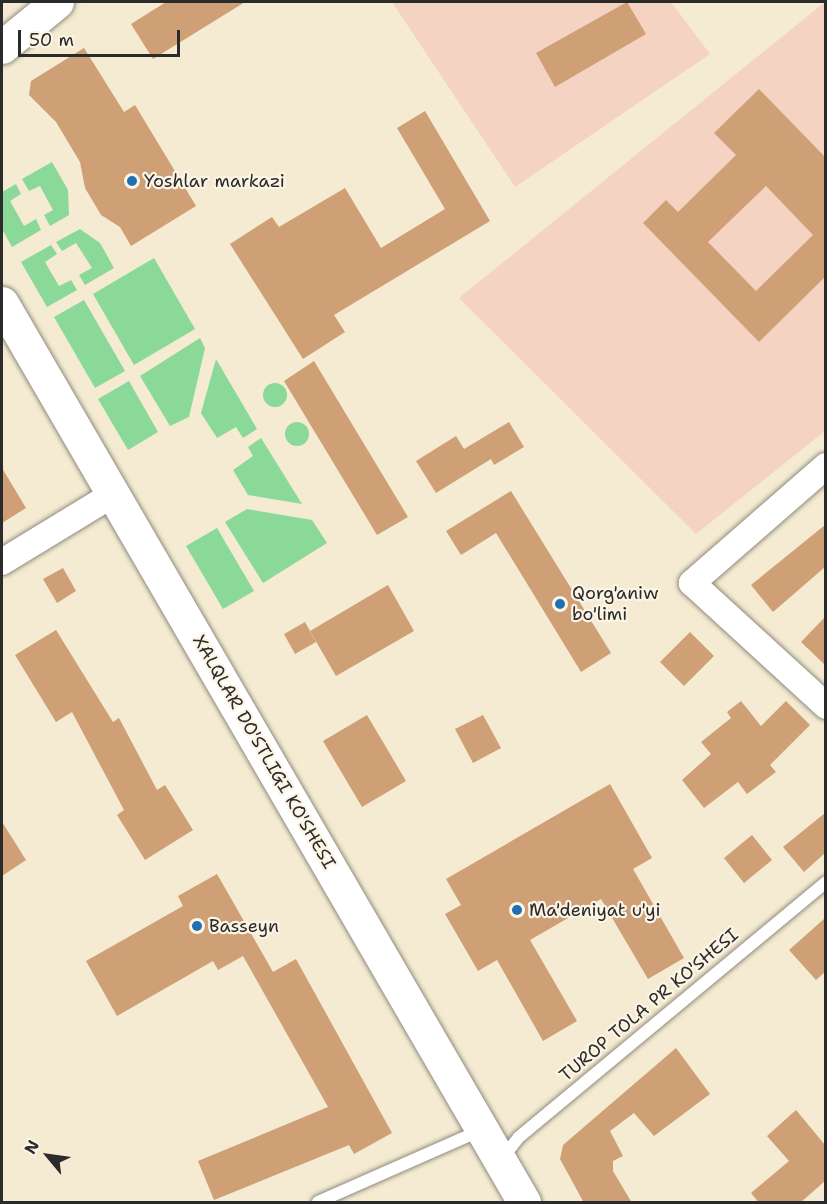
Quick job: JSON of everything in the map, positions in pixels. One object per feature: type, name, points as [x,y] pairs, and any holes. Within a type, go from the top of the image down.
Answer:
[{"type":"street","points":[[2,47],[57,2]]},
{"type":"street","name":"XALQLAR DO'STLIGI KO'SHESI","points":[[2,303],[115,493],[524,1203]]},
{"type":"street","points":[[825,466],[692,583],[825,706]]},
{"type":"street","points":[[2,562],[115,493]]},
{"type":"lane","name":"TUROP TOLA PR KO'SHESI","points":[[500,1161],[519,1137],[825,882]]},
{"type":"lane","points":[[318,1203],[482,1130]]},
{"type":"shaded area","points":[[392,2],[671,2],[710,54],[515,187]]},
{"type":"shaded area","points":[[825,2],[825,431],[696,534],[459,298]]},
{"type":"green space","points":[[52,162],[68,190],[69,215],[50,226],[44,215],[53,210],[40,186],[29,191],[22,179]]},
{"type":"green space","points":[[16,184],[21,194],[10,201],[24,226],[36,219],[41,230],[12,247],[2,229],[2,192]]},
{"type":"green space","points":[[80,229],[100,243],[114,268],[85,285],[79,275],[92,268],[76,243],[62,251],[56,242]]},
{"type":"green space","points":[[51,245],[57,254],[45,262],[59,286],[71,280],[77,290],[47,307],[21,262]]},
{"type":"green space","points":[[154,258],[195,329],[134,365],[93,294]]},
{"type":"green space","points":[[84,300],[125,371],[95,388],[54,317]]},
{"type":"green space","points":[[200,338],[205,348],[189,417],[170,426],[140,376]]},
{"type":"green space","points":[[216,359],[257,429],[243,438],[236,427],[217,438],[201,413]]},
{"type":"green space","points":[[129,381],[158,432],[128,450],[98,399]]},
{"type":"green space","points":[[275,383],[284,386],[287,395],[284,404],[275,407],[266,404],[263,395],[266,386]]},
{"type":"green space","points":[[297,422],[306,425],[309,434],[306,443],[297,446],[288,443],[285,434],[288,425]]},
{"type":"green space","points":[[261,438],[302,504],[248,495],[233,470],[253,456],[248,447]]},
{"type":"green space","points":[[247,509],[312,520],[327,543],[263,583],[225,522]]},
{"type":"green space","points":[[217,528],[254,591],[223,609],[186,546]]},
{"type":"building","points":[[166,2],[245,2],[153,59],[131,24]]},
{"type":"building","points":[[627,2],[646,34],[555,87],[536,53]]},
{"type":"building","name":"Yoshlar markazi","points":[[84,48],[124,112],[135,105],[196,206],[131,246],[120,227],[101,215],[85,188],[80,162],[56,122],[29,95],[31,81]]},
{"type":"building","points":[[759,89],[825,157],[825,277],[759,342],[643,223],[666,200],[678,212],[736,155],[714,133]],"holes":[[[766,186],[813,235],[756,291],[708,242]]]},
{"type":"building","points":[[425,111],[490,221],[334,315],[345,332],[303,359],[230,244],[272,217],[279,227],[345,188],[381,248],[445,209],[397,128]]},
{"type":"building","points":[[314,361],[408,517],[377,535],[284,381]]},
{"type":"building","points":[[509,422],[524,447],[494,465],[491,459],[436,493],[416,461],[456,436],[464,449]]},
{"type":"building","points":[[2,468],[26,508],[2,523]]},
{"type":"building","name":"Qorg'aniw bo'limi","points":[[511,491],[611,653],[581,672],[496,533],[461,555],[446,531]]},
{"type":"building","points":[[825,525],[825,567],[773,612],[751,585]]},
{"type":"building","points":[[63,568],[76,591],[57,603],[43,579]]},
{"type":"building","points":[[388,585],[414,631],[336,676],[310,631]]},
{"type":"building","points":[[825,617],[825,665],[801,642]]},
{"type":"building","points":[[305,622],[316,642],[295,654],[284,634]]},
{"type":"building","points":[[56,630],[113,722],[119,718],[157,790],[165,785],[193,830],[145,860],[117,815],[124,810],[72,712],[56,722],[15,655]]},
{"type":"building","points":[[690,632],[714,656],[684,686],[660,662]]},
{"type":"building","points":[[741,701],[761,726],[786,701],[810,725],[770,765],[776,772],[747,794],[738,782],[704,808],[682,780],[711,754],[701,742],[731,718],[727,712]]},
{"type":"building","points":[[367,715],[406,781],[362,807],[323,741]]},
{"type":"building","points":[[483,715],[501,748],[473,763],[455,729]]},
{"type":"building","name":"Ma'deniyat u'yi","points":[[610,784],[652,858],[633,869],[684,958],[648,979],[601,899],[530,940],[577,1021],[543,1041],[497,960],[478,971],[445,914],[461,905],[446,879]]},
{"type":"building","points":[[825,813],[825,853],[804,872],[783,847]]},
{"type":"building","points":[[2,822],[26,860],[2,876]]},
{"type":"building","points":[[752,835],[772,860],[744,883],[724,858]]},
{"type":"building","points":[[217,874],[273,972],[296,959],[392,1133],[354,1154],[349,1145],[214,1200],[198,1161],[328,1107],[243,956],[218,970],[213,961],[117,1016],[86,961],[183,906],[178,896]]},
{"type":"building","points":[[825,918],[825,972],[816,980],[789,950]]},
{"type":"building","points":[[676,1048],[710,1094],[654,1136],[634,1113],[610,1131],[623,1156],[613,1161],[613,1171],[632,1203],[584,1203],[560,1159],[563,1145]]},
{"type":"building","points":[[796,1110],[825,1145],[825,1181],[800,1203],[759,1203],[751,1193],[789,1161],[767,1136]]},
{"type":"place","name":"Yoshlar markazi","points":[[132,181]]},
{"type":"place","name":"Qorg'aniw bo'limi","points":[[560,604]]},
{"type":"place","name":"Ma'deniyat u'yi","points":[[517,910]]},
{"type":"place","name":"Basseyn","points":[[197,926]]}]
